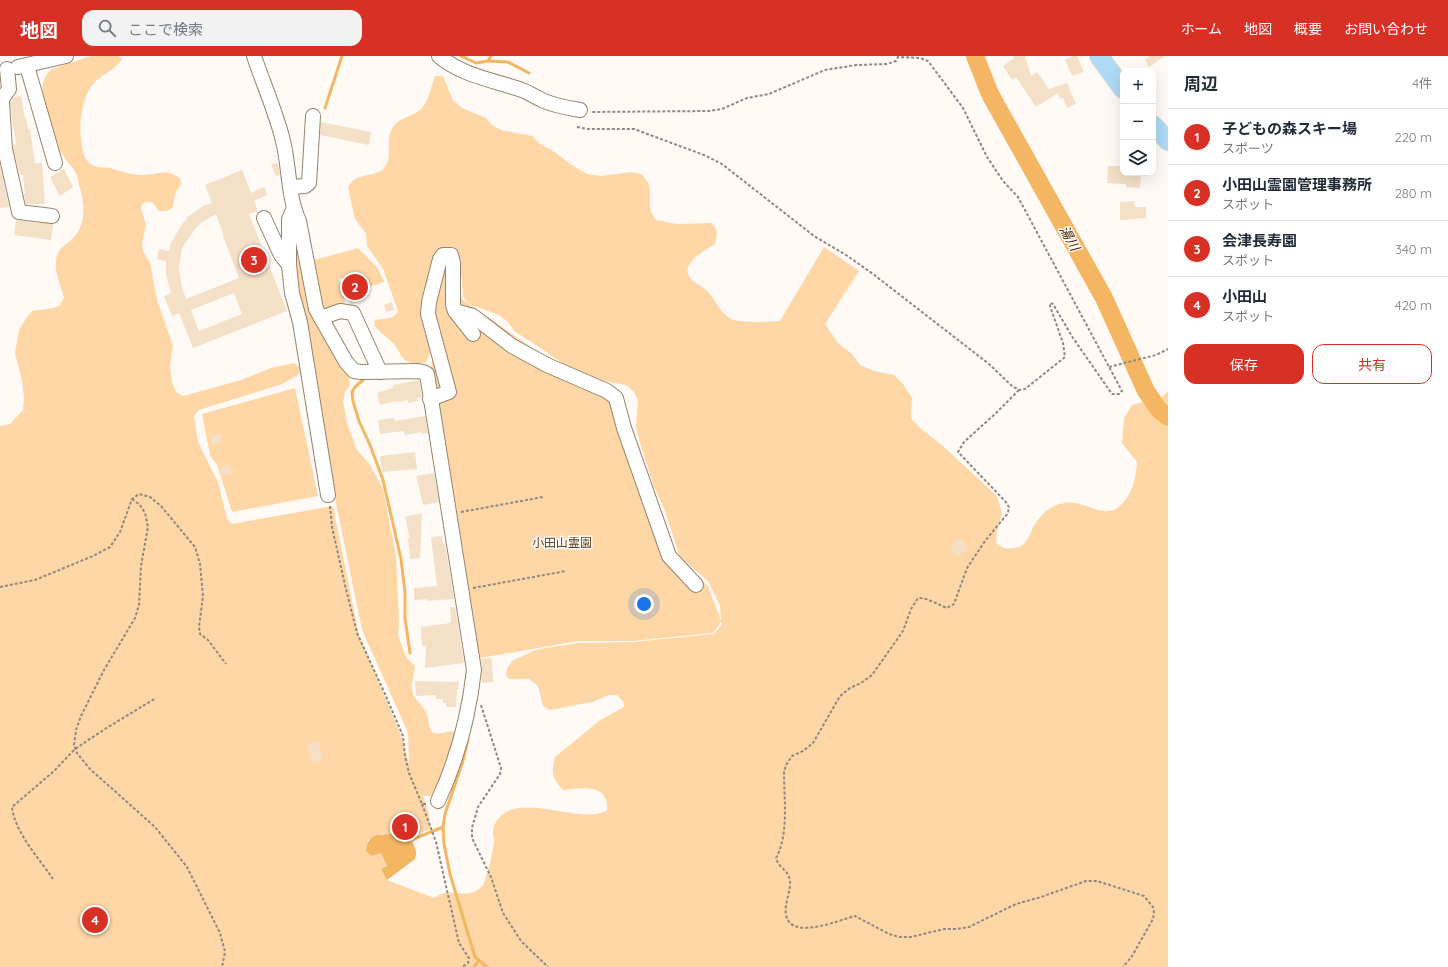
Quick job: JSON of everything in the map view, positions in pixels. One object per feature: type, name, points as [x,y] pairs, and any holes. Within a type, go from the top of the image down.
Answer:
[{"type":"main road","points":[[1098,56],[1120,85]]},
{"type":"main road","points":[[1156,128],[1168,141]]},
{"type":"street","points":[[52,216],[19,212],[5,149],[2,99],[9,89],[4,69],[29,62],[66,56]]},
{"type":"street","points":[[254,56],[282,137],[294,208],[300,221],[316,309],[346,362],[354,371],[423,372],[427,374],[430,399],[454,514],[474,670],[459,746],[447,782],[438,801]]},
{"type":"street","points":[[439,56],[462,71],[525,91],[544,101],[580,110]]},
{"type":"street","points":[[29,62],[56,162]]},
{"type":"street","points":[[290,187],[305,186],[310,183],[313,116]]},
{"type":"street","points":[[294,208],[289,219],[289,264],[292,293],[300,322],[328,495]]},
{"type":"street","points":[[264,218],[281,256],[289,264]]},
{"type":"street","points":[[430,399],[449,392],[428,314],[429,302],[440,259],[443,256],[451,255],[453,263],[453,305],[455,311],[473,334]]},
{"type":"street","points":[[321,318],[340,311],[354,312],[380,372]]},
{"type":"street","points":[[455,311],[473,316],[512,346],[554,369],[606,391],[616,398],[624,428],[669,556],[696,585]]},
{"type":"path","points":[[580,110],[591,112],[710,111],[722,109],[746,98],[769,94],[825,70],[856,65],[887,64],[896,61],[898,56],[920,58],[928,61],[963,108],[987,157],[1003,181],[1018,197],[1030,217],[1122,390],[1119,394],[1112,394],[1073,338],[1060,313],[1053,304],[1050,303],[1063,343],[1065,357],[1025,389],[1019,390],[964,442],[958,452],[1005,501],[1009,507],[1008,513],[985,541],[967,568],[954,604],[947,608],[926,598],[918,598],[911,609],[902,631],[872,675],[861,683],[850,688],[840,696],[813,743],[803,751],[792,756],[786,765],[784,772],[784,835],[780,852],[776,858],[778,864],[789,876],[790,883],[786,913],[788,921],[794,926],[804,928],[814,927],[855,916],[889,934],[898,937],[911,937],[944,929],[969,927],[1016,904],[1086,881],[1097,881],[1144,896],[1153,906],[1153,919],[1132,956],[1123,967]]},
{"type":"path","points":[[577,127],[587,129],[634,129],[704,155],[722,164],[814,236],[846,255],[873,274],[989,364],[1012,386],[1019,390]]},
{"type":"path","points":[[1109,367],[1156,355],[1168,349]]},
{"type":"path","points":[[0,587],[35,580],[93,556],[110,547],[120,532],[132,499],[139,494],[150,497],[161,506],[195,547],[200,564],[203,596],[198,627],[200,634],[219,653],[226,664]]},
{"type":"path","points":[[328,495],[337,549],[357,633],[403,736],[404,756],[409,773],[436,842],[459,943],[469,958],[468,963],[462,967]]},
{"type":"path","points":[[454,514],[543,497]]},
{"type":"path","points":[[132,499],[140,505],[145,513],[148,527],[141,566],[139,605],[135,618],[104,670],[81,716],[75,736],[75,749],[90,769],[154,827],[187,867],[220,932],[225,952],[222,967]]},
{"type":"path","points":[[464,589],[566,571]]},
{"type":"path","points":[[472,685],[476,686],[501,768],[500,774],[490,792],[478,807],[472,828],[472,838],[491,877],[503,913],[521,941],[548,967]]},
{"type":"path","points":[[53,879],[26,840],[13,816],[12,807],[54,772],[75,749],[156,698]]},
{"type":"path","points":[[422,804],[433,805],[438,801]]},
{"type":"green space","name":"小田山霊園","points":[[91,56],[119,56],[122,59],[119,63],[92,85],[85,101],[80,132],[83,151],[87,160],[93,166],[110,168],[128,173],[147,175],[170,173],[180,178],[181,184],[175,194],[173,207],[167,211],[159,211],[152,202],[146,202],[142,204],[141,208],[146,225],[142,244],[143,251],[150,263],[157,300],[173,346],[170,366],[172,382],[176,392],[183,396],[241,380],[271,368],[294,363],[301,368],[298,375],[282,384],[199,410],[194,416],[198,442],[218,482],[227,519],[232,524],[333,506],[359,635],[402,738],[409,764],[408,735],[406,728],[362,630],[320,425],[297,299],[292,253],[297,252],[300,255],[349,377],[350,385],[345,392],[343,402],[348,426],[357,450],[370,465],[383,489],[396,556],[399,622],[398,635],[406,657],[415,666],[412,692],[426,712],[431,731],[433,733],[455,732],[457,736],[439,790],[432,796],[423,796],[429,814],[430,829],[410,838],[400,835],[382,834],[373,837],[368,840],[366,851],[370,856],[381,853],[387,866],[381,869],[387,880],[434,898],[444,893],[465,894],[476,891],[482,886],[488,871],[493,850],[493,828],[499,818],[508,811],[521,808],[534,808],[575,814],[599,814],[607,810],[604,795],[599,791],[586,788],[563,790],[553,775],[553,767],[555,757],[599,721],[624,707],[623,701],[617,695],[609,695],[592,702],[550,710],[543,706],[538,686],[529,679],[509,679],[506,675],[507,669],[512,661],[533,651],[578,643],[633,642],[714,634],[722,624],[721,622],[713,633],[633,641],[578,641],[480,658],[431,372],[433,352],[427,336],[430,354],[426,362],[416,364],[410,363],[402,357],[394,344],[374,325],[375,320],[394,316],[398,311],[383,269],[367,246],[366,234],[355,219],[348,187],[356,179],[374,174],[383,169],[389,156],[389,136],[391,131],[397,122],[414,114],[422,108],[428,97],[435,76],[443,76],[453,100],[462,108],[486,118],[492,125],[501,130],[532,136],[540,144],[555,152],[570,164],[587,174],[601,176],[631,172],[641,174],[646,179],[650,188],[650,206],[652,214],[656,220],[677,224],[711,223],[714,225],[717,235],[715,244],[694,259],[688,269],[688,274],[694,282],[712,296],[721,311],[731,319],[748,322],[780,321],[824,247],[859,271],[825,324],[838,343],[852,354],[860,365],[874,371],[894,375],[903,384],[912,398],[911,418],[920,428],[943,446],[997,496],[1002,513],[997,530],[996,543],[1003,548],[1018,547],[1026,542],[1034,525],[1040,517],[1052,507],[1063,503],[1081,504],[1104,511],[1119,507],[1126,499],[1133,486],[1137,462],[1122,443],[1124,418],[1132,405],[1162,397],[1168,391],[1168,967],[0,967],[0,426],[10,424],[23,410],[24,398],[22,381],[15,353],[19,330],[32,311],[59,306],[64,298],[56,270],[56,260],[58,252],[77,233],[83,214],[83,199],[77,174],[59,148],[43,97],[44,82],[52,69]],"holes":[[[457,255],[462,280],[463,297],[469,304],[462,299]],[[469,304],[499,315],[508,322],[514,331],[565,365],[603,381],[626,385],[634,392],[638,400],[636,426],[639,440],[654,487],[664,508],[680,557],[708,581],[720,606],[721,621],[708,586],[678,559],[606,386],[555,364]]]},
{"type":"green space","points":[[358,248],[378,268],[384,282],[366,288],[361,273],[339,279],[344,295],[345,305],[324,309],[314,260]]},
{"type":"green space","points":[[295,388],[318,496],[232,512],[217,465],[210,455],[202,414]]},
{"type":"shaded area","points":[[391,834],[410,838],[415,848],[416,856],[415,859],[387,880],[381,869],[387,866],[381,853],[371,856],[366,851],[367,845],[371,838],[377,835]]},
{"type":"building","points":[[1013,56],[1025,56],[1031,76],[1037,72],[1049,89],[1067,83],[1076,104],[1067,108],[1063,98],[1060,99],[1058,93],[1036,107],[1016,77],[1012,80],[1003,66],[1014,58]]},
{"type":"building","points":[[1073,56],[1077,56],[1084,72],[1072,76],[1065,60]]},
{"type":"building","points":[[1150,56],[1165,56],[1149,67],[1145,60]]},
{"type":"building","points":[[21,96],[28,129],[30,129],[35,164],[42,162],[45,204],[26,204],[23,175],[20,175],[13,148],[13,145],[16,144],[10,103],[14,97]]},
{"type":"building","points":[[321,122],[371,132],[369,145],[320,135]]},
{"type":"building","points":[[278,162],[280,175],[276,176],[271,165]]},
{"type":"building","points":[[0,166],[9,207],[0,208]]},
{"type":"building","points":[[1108,166],[1120,166],[1120,176],[1141,176],[1140,188],[1126,187],[1126,184],[1107,183]]},
{"type":"building","points":[[64,169],[73,187],[60,196],[50,177]]},
{"type":"building","points":[[242,170],[251,193],[264,187],[267,195],[254,201],[258,211],[249,214],[287,311],[193,348],[179,313],[172,316],[164,296],[171,293],[166,275],[166,261],[157,259],[159,249],[169,251],[171,243],[182,224],[187,219],[186,218],[203,206],[212,203],[205,185]],"holes":[[[216,214],[239,278],[186,299],[182,287],[179,268],[182,248],[195,229],[201,223]],[[234,293],[242,314],[199,331],[191,310]]]},
{"type":"building","points":[[1134,201],[1135,207],[1146,207],[1146,218],[1120,220],[1120,202]]},
{"type":"building","points":[[16,220],[53,224],[51,240],[14,235]]},
{"type":"building","points":[[357,275],[365,300],[351,304],[348,296],[351,295],[346,278]]},
{"type":"building","points":[[392,302],[394,310],[386,312],[384,305]]},
{"type":"building","points":[[419,380],[422,397],[417,398],[418,401],[408,403],[408,400],[396,401],[380,405],[377,393],[393,388],[393,385]]},
{"type":"building","points":[[425,416],[428,433],[422,434],[422,432],[405,435],[404,431],[380,434],[378,420],[394,418],[395,421]]},
{"type":"building","points":[[220,433],[222,442],[212,445],[210,436]]},
{"type":"building","points":[[415,452],[417,469],[382,472],[380,456]]},
{"type":"building","points":[[229,464],[231,472],[221,475],[219,468]]},
{"type":"building","points":[[434,473],[439,502],[423,505],[416,476]]},
{"type":"building","points":[[422,513],[420,558],[410,559],[408,539],[410,539],[405,517]]},
{"type":"building","points":[[442,536],[443,544],[445,544],[454,599],[427,601],[427,599],[414,600],[414,588],[437,586],[431,537]]},
{"type":"building","points":[[959,538],[968,547],[959,556],[950,547]]},
{"type":"building","points":[[450,607],[455,607],[464,663],[425,668],[426,646],[422,646],[421,627],[451,623]]},
{"type":"building","points":[[492,658],[493,682],[482,683],[481,659]]},
{"type":"building","points":[[415,681],[459,682],[456,707],[446,707],[446,703],[443,703],[443,699],[436,699],[436,695],[416,696]]},
{"type":"building","points":[[318,742],[323,760],[314,762],[314,760],[312,761],[307,745]]},
{"type":"waterway","points":[[325,108],[342,56]]},
{"type":"waterway","points":[[461,56],[476,63],[488,61],[491,56]]},
{"type":"waterway","name":"湯川","points":[[975,56],[990,94],[1104,298],[1146,391],[1159,410],[1168,417]]},
{"type":"waterway","points":[[488,61],[508,62],[529,73]]},
{"type":"waterway","points":[[363,380],[352,392],[353,401],[359,421],[383,480],[401,559],[405,592],[405,618],[410,653]]},
{"type":"waterway","points":[[468,739],[463,761],[445,814],[443,827],[444,844],[450,874],[475,957],[487,967]]},
{"type":"waterway","points":[[411,840],[443,827]]},
{"type":"waterway","points":[[474,967],[479,960]]},
{"type":"place","name":"会津長寿園","points":[[254,260]]},
{"type":"place","name":"小田山霊園管理事務所","points":[[355,287]]},
{"type":"place","name":"子どもの森スキー場","points":[[405,827]]},
{"type":"place","name":"小田山","points":[[95,920]]}]
